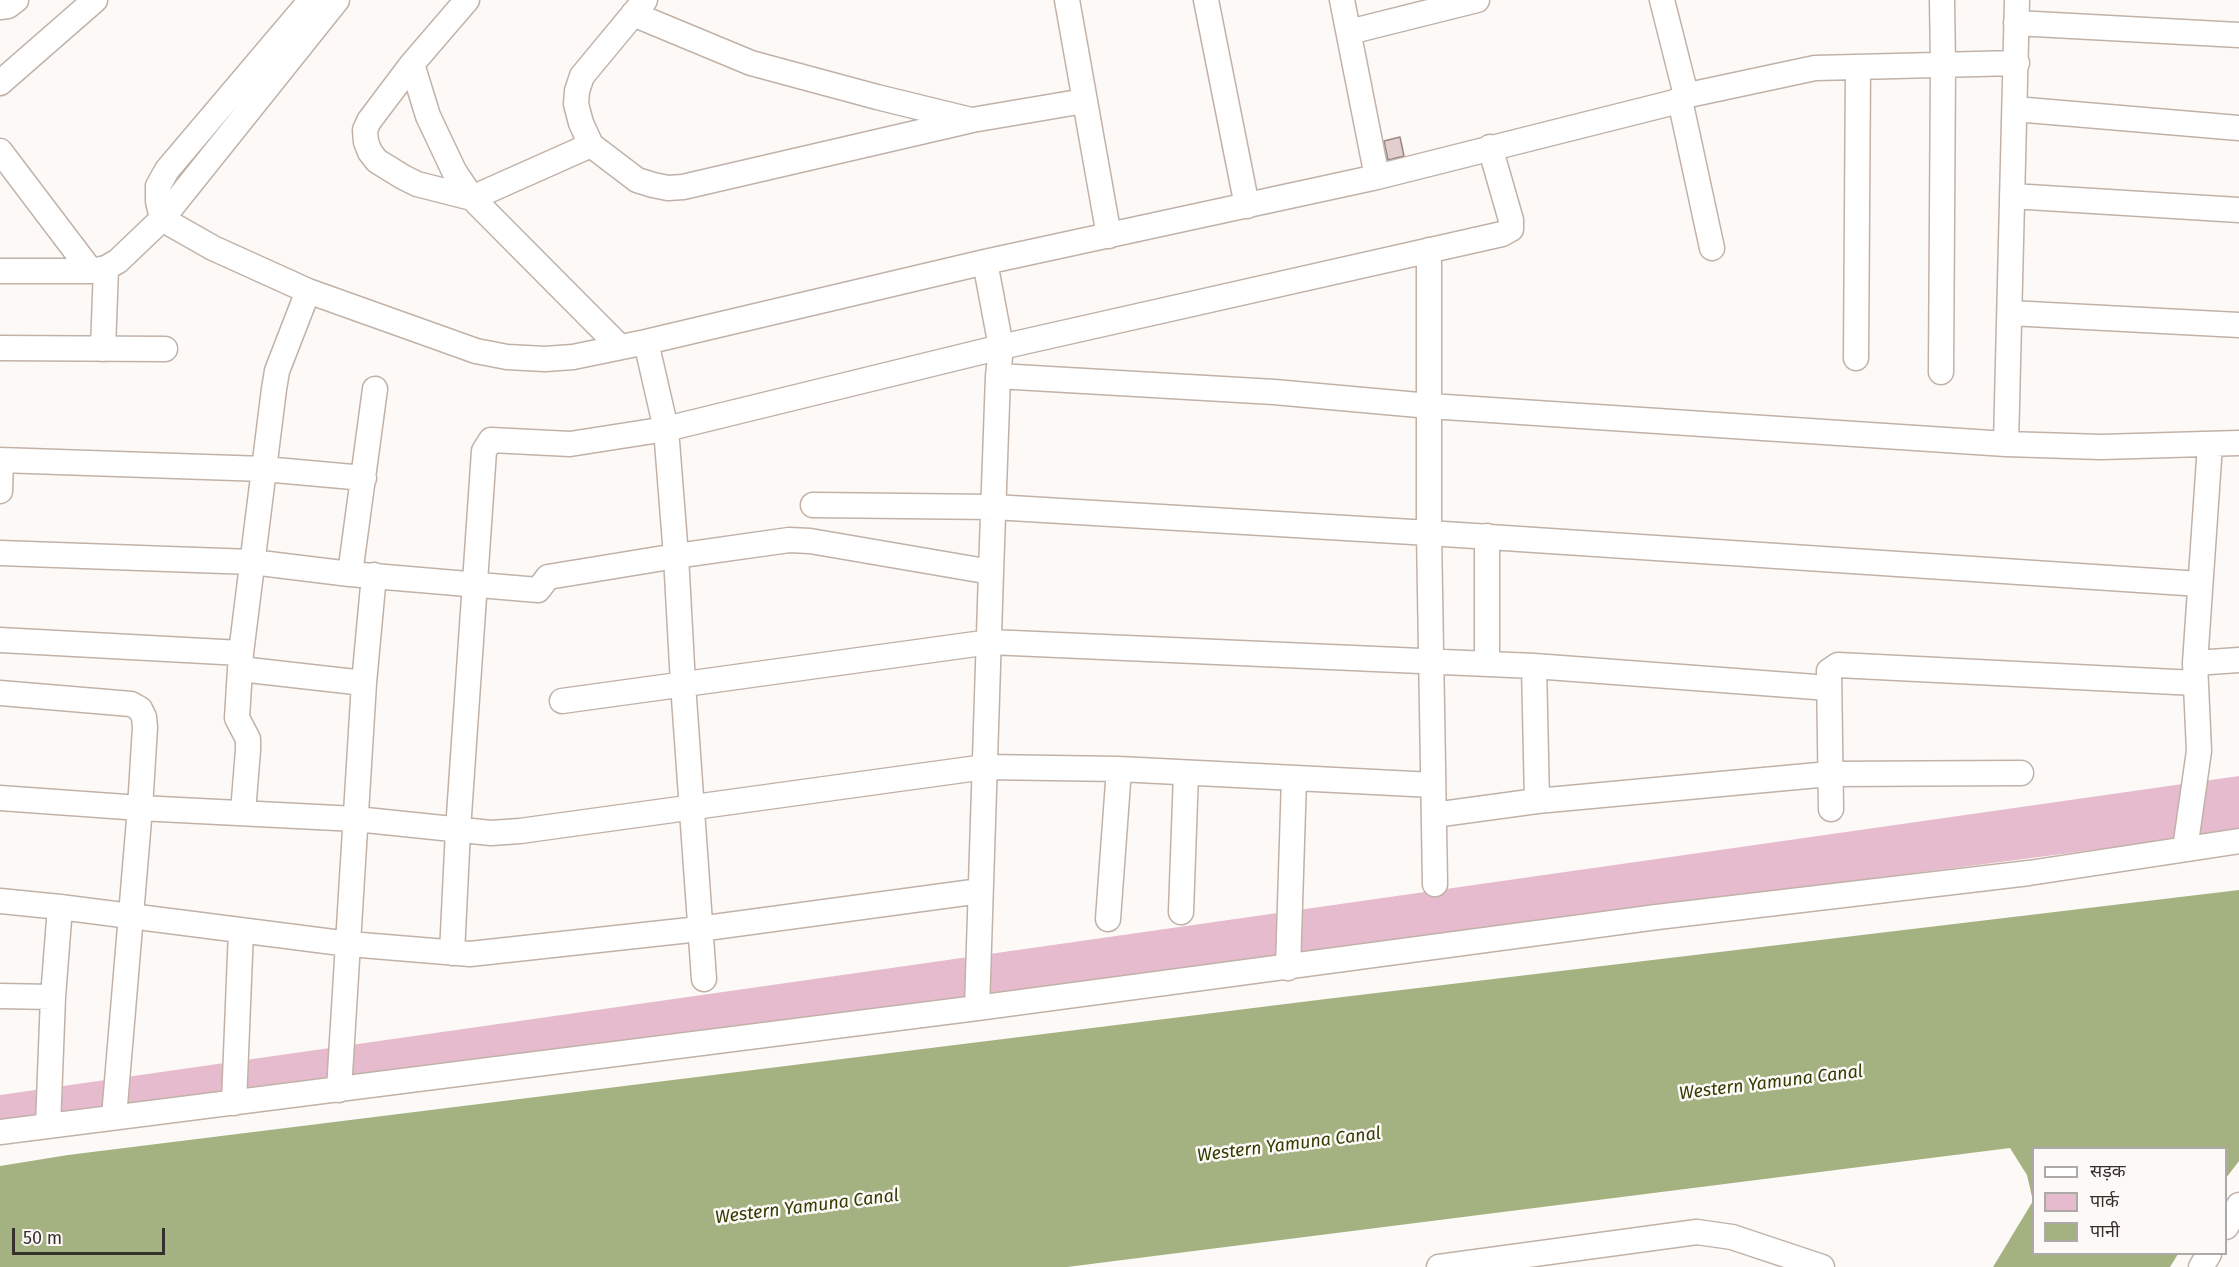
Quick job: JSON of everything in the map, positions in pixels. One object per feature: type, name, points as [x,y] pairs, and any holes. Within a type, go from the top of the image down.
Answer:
[{"type":"street","points":[[0,7],[8,6],[16,0]]},
{"type":"street","points":[[0,83],[95,0]]},
{"type":"street","points":[[311,0],[167,170],[158,186],[158,201],[162,219],[213,248],[308,291],[465,347],[507,357],[545,359],[573,357],[646,342],[985,262],[1377,177],[1682,98],[1815,68],[2017,63]]},
{"type":"street","points":[[0,271],[99,270],[118,261],[162,219],[337,0]]},
{"type":"street","points":[[467,0],[412,64],[369,121],[365,130],[366,142],[377,161],[388,170],[417,183],[472,198],[591,145]]},
{"type":"street","points":[[1067,0],[1109,236]]},
{"type":"street","points":[[1206,0],[1247,206]]},
{"type":"street","points":[[1342,0],[1377,177]]},
{"type":"street","points":[[1348,32],[1477,0]]},
{"type":"street","points":[[1662,0],[1684,87],[1682,98],[1712,248]]},
{"type":"street","points":[[1941,372],[1942,0]]},
{"type":"street","points":[[972,120],[751,63],[639,7],[582,76],[576,104],[581,123],[591,145],[637,180],[668,188],[683,187],[972,120],[1084,101]]},
{"type":"street","points":[[2006,444],[2017,63],[2016,11],[2239,35]]},
{"type":"street","points":[[412,64],[428,116],[454,171],[472,198],[620,347]]},
{"type":"street","points":[[1856,357],[1858,66]]},
{"type":"street","points":[[2015,109],[2239,128]]},
{"type":"street","points":[[452,953],[458,830],[484,451],[491,440],[570,444],[666,429],[1001,347],[1502,234],[1511,229],[1511,220],[1490,147]]},
{"type":"street","points":[[0,152],[99,270],[103,349]]},
{"type":"street","points":[[2012,196],[2239,210]]},
{"type":"street","points":[[1430,250],[1429,533],[1435,884]]},
{"type":"street","points":[[977,1008],[998,376],[1001,347],[985,262]]},
{"type":"street","points":[[243,812],[248,750],[246,733],[237,718],[240,661],[252,562],[277,371],[308,291]]},
{"type":"street","points":[[2010,313],[2239,325]]},
{"type":"street","points":[[646,342],[666,429],[704,979]]},
{"type":"street","points":[[0,348],[165,349]]},
{"type":"street","points":[[998,376],[1274,392],[1430,406],[2006,444],[2101,447],[2239,443]]},
{"type":"street","points":[[350,574],[375,389]]},
{"type":"street","points":[[2185,849],[2199,751],[2195,673],[2210,445]]},
{"type":"street","points":[[0,491],[0,460],[264,469],[364,478]]},
{"type":"street","points":[[813,505],[994,507],[1487,536],[2200,584]]},
{"type":"street","points":[[1487,536],[1487,663]]},
{"type":"street","points":[[0,553],[252,562],[350,574],[538,590],[548,577],[774,542],[810,541],[991,572]]},
{"type":"street","points":[[339,1090],[364,683],[374,575]]},
{"type":"street","points":[[0,640],[240,661],[364,683]]},
{"type":"street","points":[[562,701],[990,642],[1487,663],[1829,688]]},
{"type":"street","points":[[1831,809],[1829,671],[1838,665],[2195,673],[2239,660]]},
{"type":"street","points":[[1534,666],[1537,801]]},
{"type":"street","points":[[0,693],[131,704],[140,709],[144,717],[140,808],[114,1117]]},
{"type":"street","points":[[0,798],[356,819],[491,833],[520,831],[985,767],[1119,770],[1433,785]]},
{"type":"street","points":[[1108,919],[1119,770]]},
{"type":"street","points":[[1181,912],[1186,773]]},
{"type":"street","points":[[1434,815],[1537,801],[1829,774],[2020,774]]},
{"type":"street","points":[[1288,968],[1294,778]]},
{"type":"street","points":[[0,1132],[1288,968],[1657,917],[2029,873],[2239,842]]},
{"type":"street","points":[[0,901],[349,944],[452,953],[493,952],[699,929],[980,891]]},
{"type":"street","points":[[48,1126],[53,997],[60,907]]},
{"type":"street","points":[[234,1103],[241,930]]},
{"type":"street","points":[[0,996],[53,997]]},
{"type":"street","points":[[2227,1225],[2239,1205]]},
{"type":"street","points":[[1439,1267],[1668,1234],[1697,1232],[1732,1237],[1822,1267]]},
{"type":"green space","points":[[2239,776],[2239,831],[0,1122],[0,1095]]},
{"type":"water","name":"Western Yamuna Canal","points":[[2239,890],[2239,1161],[2227,1177],[2227,1147],[2032,1147],[2032,1197],[2027,1175],[2010,1148],[1067,1267],[0,1267],[0,1166],[68,1155],[1326,999]]},
{"type":"water","points":[[2032,1203],[2032,1255],[2177,1255],[2170,1267],[1993,1267]]},
{"type":"building","points":[[1400,137],[1404,156],[1388,160],[1384,141]]}]
